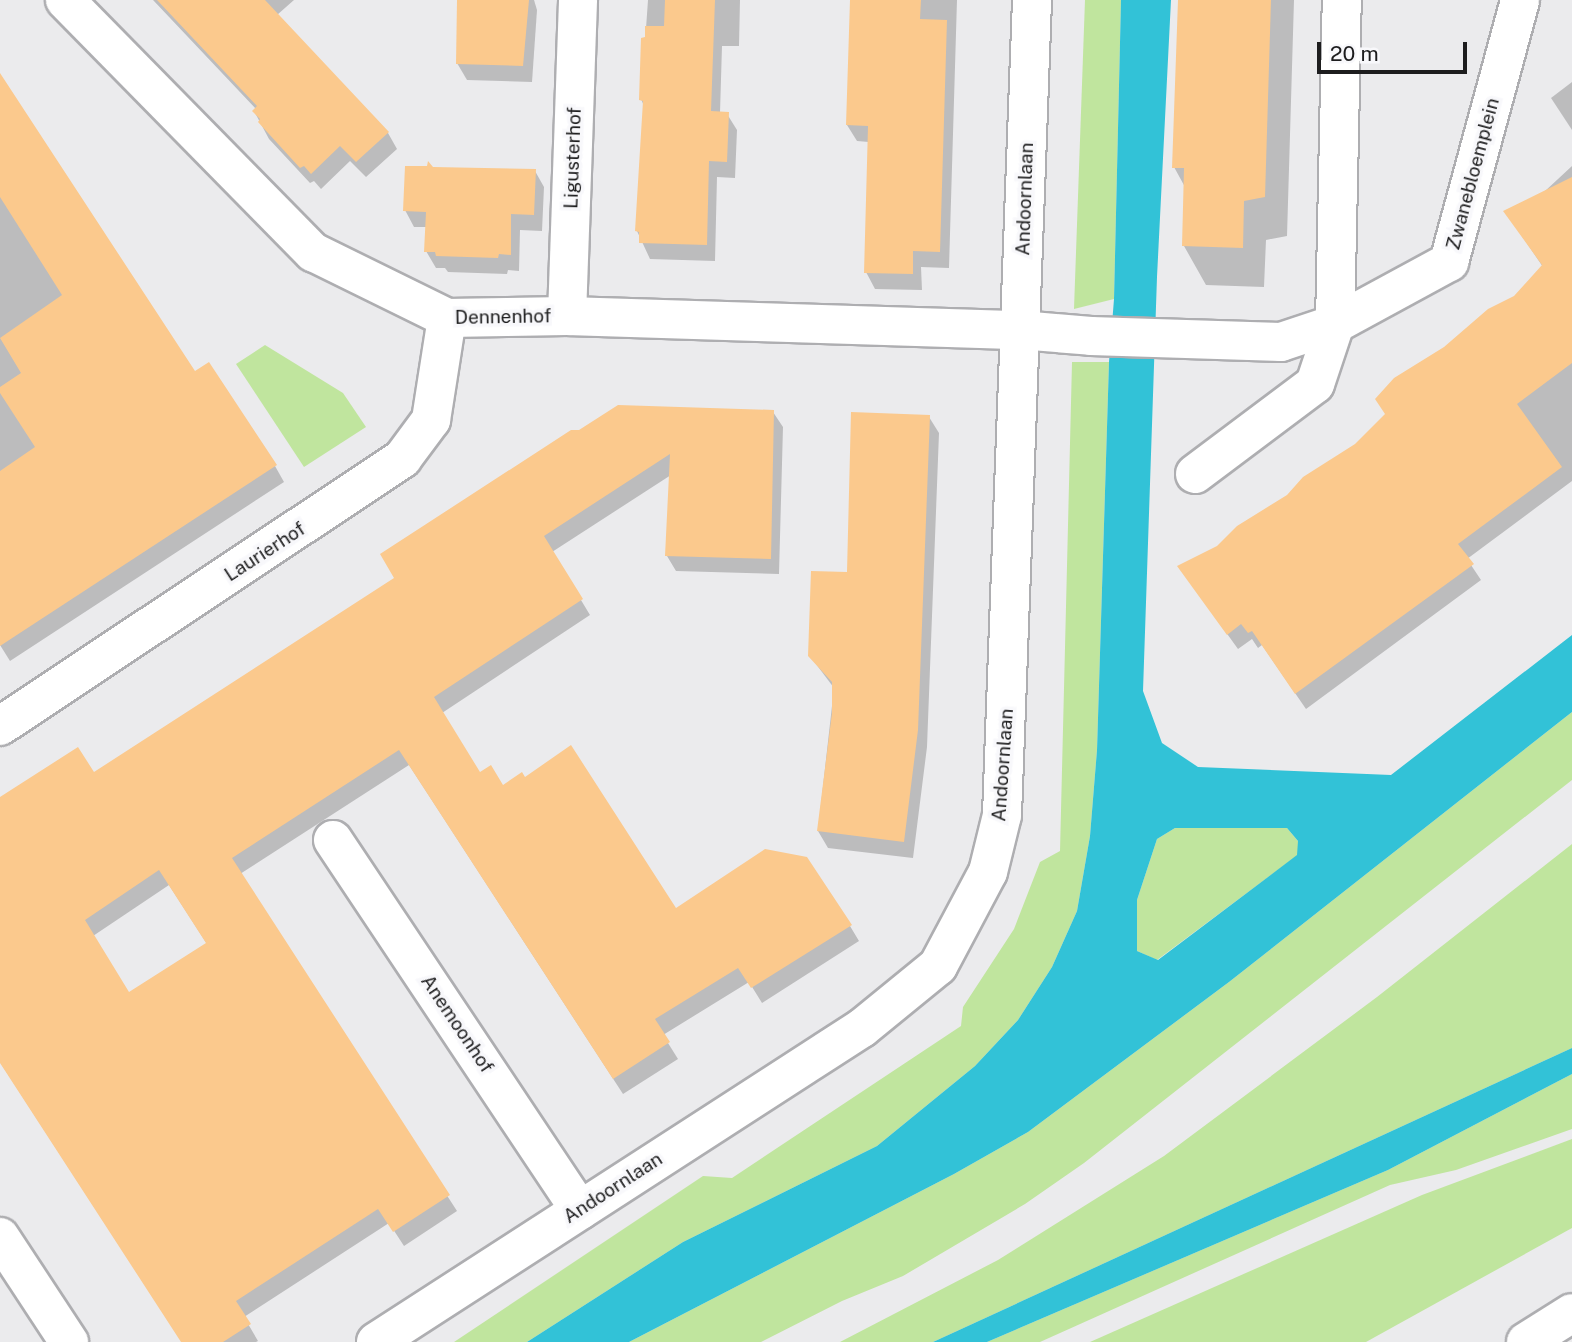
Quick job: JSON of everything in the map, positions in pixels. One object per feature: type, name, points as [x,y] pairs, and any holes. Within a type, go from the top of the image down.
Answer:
[{"type":"main road","name":"Dennenhof","points":[[65,0],[313,252],[447,318],[568,316],[1020,330]]},
{"type":"main road","name":"Ligusterhof","points":[[568,316],[578,0]]},
{"type":"main road","name":"Andoornlaan","points":[[376,1342],[862,1028],[938,966],[988,872],[1002,815],[1032,0]]},
{"type":"main road","points":[[1195,474],[1315,384],[1335,324],[1342,0]]},
{"type":"main road","name":"Zwanebloemplein","points":[[1020,330],[1091,336],[1281,342],[1335,324],[1449,262],[1520,0]]},
{"type":"main road","name":"Laurierhof","points":[[0,726],[402,460],[431,420],[447,318]]},
{"type":"main road","name":"Anemoonhof","points":[[333,840],[580,1210]]},
{"type":"main road","points":[[0,1237],[69,1342]]},
{"type":"main road","points":[[1527,1342],[1572,1313]]},
{"type":"green space","points":[[1085,0],[1121,0],[1114,299],[1074,309]]},
{"type":"green space","points":[[265,345],[343,393],[366,427],[304,467],[236,364]]},
{"type":"green space","points":[[1072,362],[1109,362],[1097,750],[1090,836],[1077,911],[1052,967],[1018,1020],[975,1066],[877,1146],[683,1242],[527,1342],[454,1342],[703,1176],[732,1178],[961,1026],[963,1007],[1014,929],[1040,862],[1060,851]]},
{"type":"green space","points":[[1572,712],[1572,780],[1084,1163],[1025,1204],[903,1276],[842,1301],[761,1342],[629,1342],[954,1174],[1028,1132],[1229,982]]},
{"type":"green space","points":[[1175,828],[1287,828],[1298,841],[1298,855],[1157,960],[1137,951],[1137,900],[1157,839]]},
{"type":"green space","points":[[1572,844],[1572,1048],[933,1342],[840,1342],[998,1260],[1164,1156],[1377,997]]},
{"type":"green space","points":[[1572,1074],[1572,1129],[1456,1170],[1390,1185],[1040,1342],[987,1342],[1388,1170]]},
{"type":"green space","points":[[1572,1139],[1572,1228],[1366,1342],[1090,1342],[1422,1195]]},
{"type":"water","points":[[1121,0],[1171,0],[1157,277],[1143,691],[1162,743],[1198,767],[1391,775],[1572,635],[1572,712],[1229,982],[1028,1132],[954,1174],[629,1342],[527,1342],[683,1242],[877,1146],[975,1066],[1018,1020],[1052,967],[1077,911],[1090,836],[1097,750],[1109,362],[1114,299]],"holes":[[[1175,828],[1287,828],[1298,841],[1297,855],[1158,960],[1137,951],[1137,900],[1157,839]]]},
{"type":"water","points":[[1572,1048],[1572,1074],[1388,1170],[987,1342],[933,1342]]},
{"type":"building","points":[[157,0],[265,0],[389,132],[356,162],[340,146],[311,174],[304,166],[300,168],[258,122],[260,119],[252,111],[257,106]]},
{"type":"building","points":[[457,0],[529,0],[523,66],[456,64]]},
{"type":"building","points":[[665,0],[715,0],[711,111],[729,112],[727,162],[709,161],[707,245],[639,243],[639,232],[635,231],[643,101],[639,100],[641,38],[645,37],[645,26],[664,26]]},
{"type":"building","points":[[850,0],[921,0],[920,19],[947,20],[940,252],[913,251],[913,274],[864,273],[868,126],[846,125]]},
{"type":"building","points":[[1178,0],[1271,0],[1265,197],[1244,201],[1243,248],[1182,246],[1184,168],[1172,168]]},
{"type":"building","points":[[0,73],[195,371],[209,362],[277,465],[0,646],[0,471],[35,447],[0,393],[0,387],[21,373],[0,338],[62,295],[0,197]]},
{"type":"building","points":[[428,161],[433,167],[536,169],[534,215],[511,214],[511,255],[499,254],[498,258],[436,256],[435,252],[424,252],[426,212],[403,211],[405,166],[427,166]]},
{"type":"building","points":[[1572,177],[1572,363],[1517,404],[1562,467],[1458,544],[1474,564],[1295,694],[1252,631],[1248,633],[1241,624],[1227,635],[1177,566],[1217,546],[1237,526],[1287,495],[1303,477],[1355,444],[1385,414],[1375,399],[1394,378],[1444,347],[1488,309],[1514,296],[1542,265],[1503,211]]},
{"type":"building","points":[[618,405],[774,410],[771,559],[665,556],[670,454],[544,536],[583,599],[434,697],[480,772],[491,765],[503,785],[522,772],[525,777],[571,745],[676,908],[765,849],[807,857],[852,925],[751,988],[738,968],[655,1019],[670,1042],[613,1079],[399,750],[232,858],[450,1195],[393,1232],[378,1209],[236,1301],[251,1324],[223,1342],[181,1342],[0,1063],[0,797],[78,747],[94,772],[394,578],[380,554],[571,430],[579,430]],"holes":[[[159,870],[206,943],[129,992],[85,920]]]},
{"type":"building","points":[[851,412],[930,415],[918,730],[904,842],[817,831],[832,713],[832,682],[808,656],[811,571],[847,572]]}]
